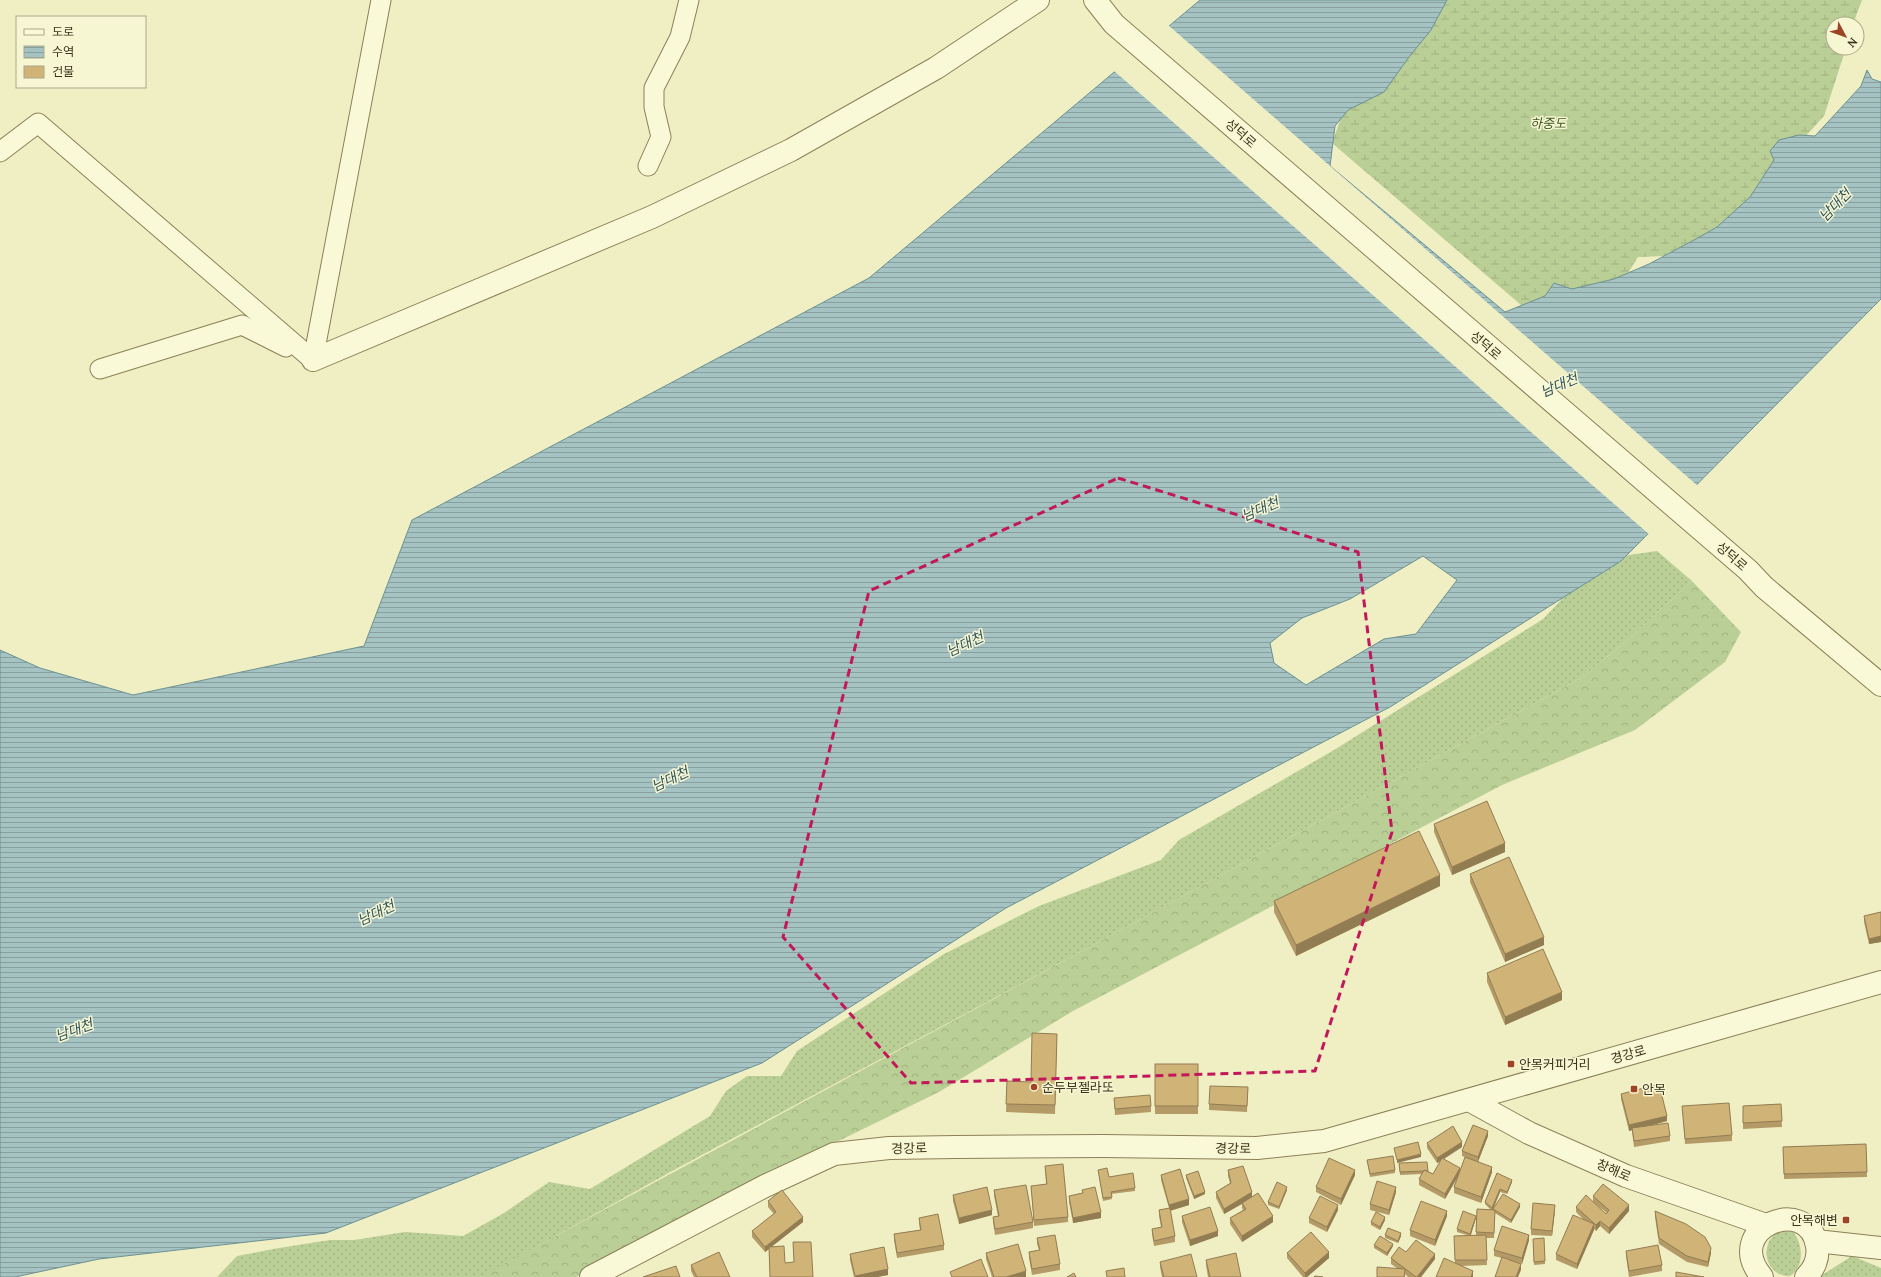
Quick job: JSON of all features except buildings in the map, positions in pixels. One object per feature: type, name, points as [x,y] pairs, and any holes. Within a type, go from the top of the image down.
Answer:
[{"type":"street","points":[[313,360],[381,0]]},
{"type":"street","points":[[648,166],[661,137],[654,107],[654,88],[680,37],[689,0]]},
{"type":"street","points":[[100,369],[242,325],[313,360],[652,217],[791,150],[936,68],[1038,0]]},
{"type":"street","name":"성덕로","points":[[1096,0],[1114,24],[1748,570],[1764,587],[1881,685]]},
{"type":"street","points":[[0,152],[38,123],[313,360]]},
{"type":"street","name":"경강로","points":[[591,1277],[765,1186],[834,1154],[889,1148],[949,1147],[1103,1146],[1257,1148],[1324,1141],[1881,982]]},
{"type":"street","name":"창해로","points":[[1469,1100],[1529,1133],[1626,1176],[1766,1225]]},
{"type":"street","points":[[1762,1277],[1754,1265],[1751,1250],[1753,1240],[1758,1232],[1766,1225],[1782,1219],[1791,1220],[1806,1227],[1816,1241],[1816,1260],[1813,1269],[1806,1277]]},
{"type":"street","points":[[1816,1241],[1881,1248]]},
{"type":"highlighted area","points":[[1118,478],[1358,552],[1392,832],[1315,1071],[911,1083],[783,937],[869,591]]},
{"type":"green space","name":"하중도","points":[[1414,0],[1862,0],[1856,16],[1825,16],[1825,56],[1843,56],[1824,116],[1720,231],[1664,256],[1638,257],[1610,302],[1542,323],[1332,143],[1350,93]]},
{"type":"green space","points":[[1657,551],[1692,581],[1623,644],[1581,678],[1097,943],[674,1170],[484,1276],[217,1277],[237,1256],[279,1248],[330,1240],[354,1240],[405,1232],[463,1236],[504,1213],[549,1182],[590,1189],[710,1116],[726,1091],[747,1076],[781,1076],[797,1051],[944,954],[1039,906],[1161,860],[1179,840],[1334,750],[1543,619],[1587,573],[1615,557]]},
{"type":"green space","points":[[1692,581],[1741,632],[1725,662],[1635,730],[1502,785],[1073,1011],[939,1092],[742,1188],[576,1277],[480,1277],[1097,943],[1581,678],[1623,644]]},
{"type":"green space","points":[[1783,1231],[1793,1232],[1799,1242],[1800,1248],[1801,1255],[1798,1267],[1790,1276],[1784,1276],[1774,1271],[1768,1262],[1766,1253],[1771,1239],[1777,1233]]},
{"type":"green space","points":[[1852,1256],[1881,1268],[1881,1277],[1819,1277]]},
{"type":"water","name":"남대천","points":[[1200,0],[1447,0],[1431,30],[1409,57],[1384,92],[1348,110],[1335,126],[1330,166],[1505,312],[1545,296],[1554,283],[1572,289],[1614,279],[1649,264],[1717,227],[1750,197],[1774,160],[1770,151],[1779,140],[1799,135],[1815,136],[1861,86],[1867,70],[1872,79],[1881,82],[1881,299],[1621,561],[1390,707],[1006,908],[762,1063],[326,1233],[99,1259],[15,1277],[0,1277],[0,650],[40,668],[133,695],[364,646],[412,520],[869,278]],"holes":[[[1423,556],[1457,580],[1416,634],[1384,639],[1306,685],[1274,663],[1270,643],[1302,618],[1350,599]]]},
{"type":"pier","points":[[1168,25],[1698,486],[1650,535],[1114,71]]},
{"type":"place","name":"안목커피거리","points":[[1511,1064]]},
{"type":"place","name":"순두부젤라또","points":[[1034,1087]]},
{"type":"place","name":"안목","points":[[1634,1089]]},
{"type":"place","name":"안목해변","points":[[1846,1220]]}]
